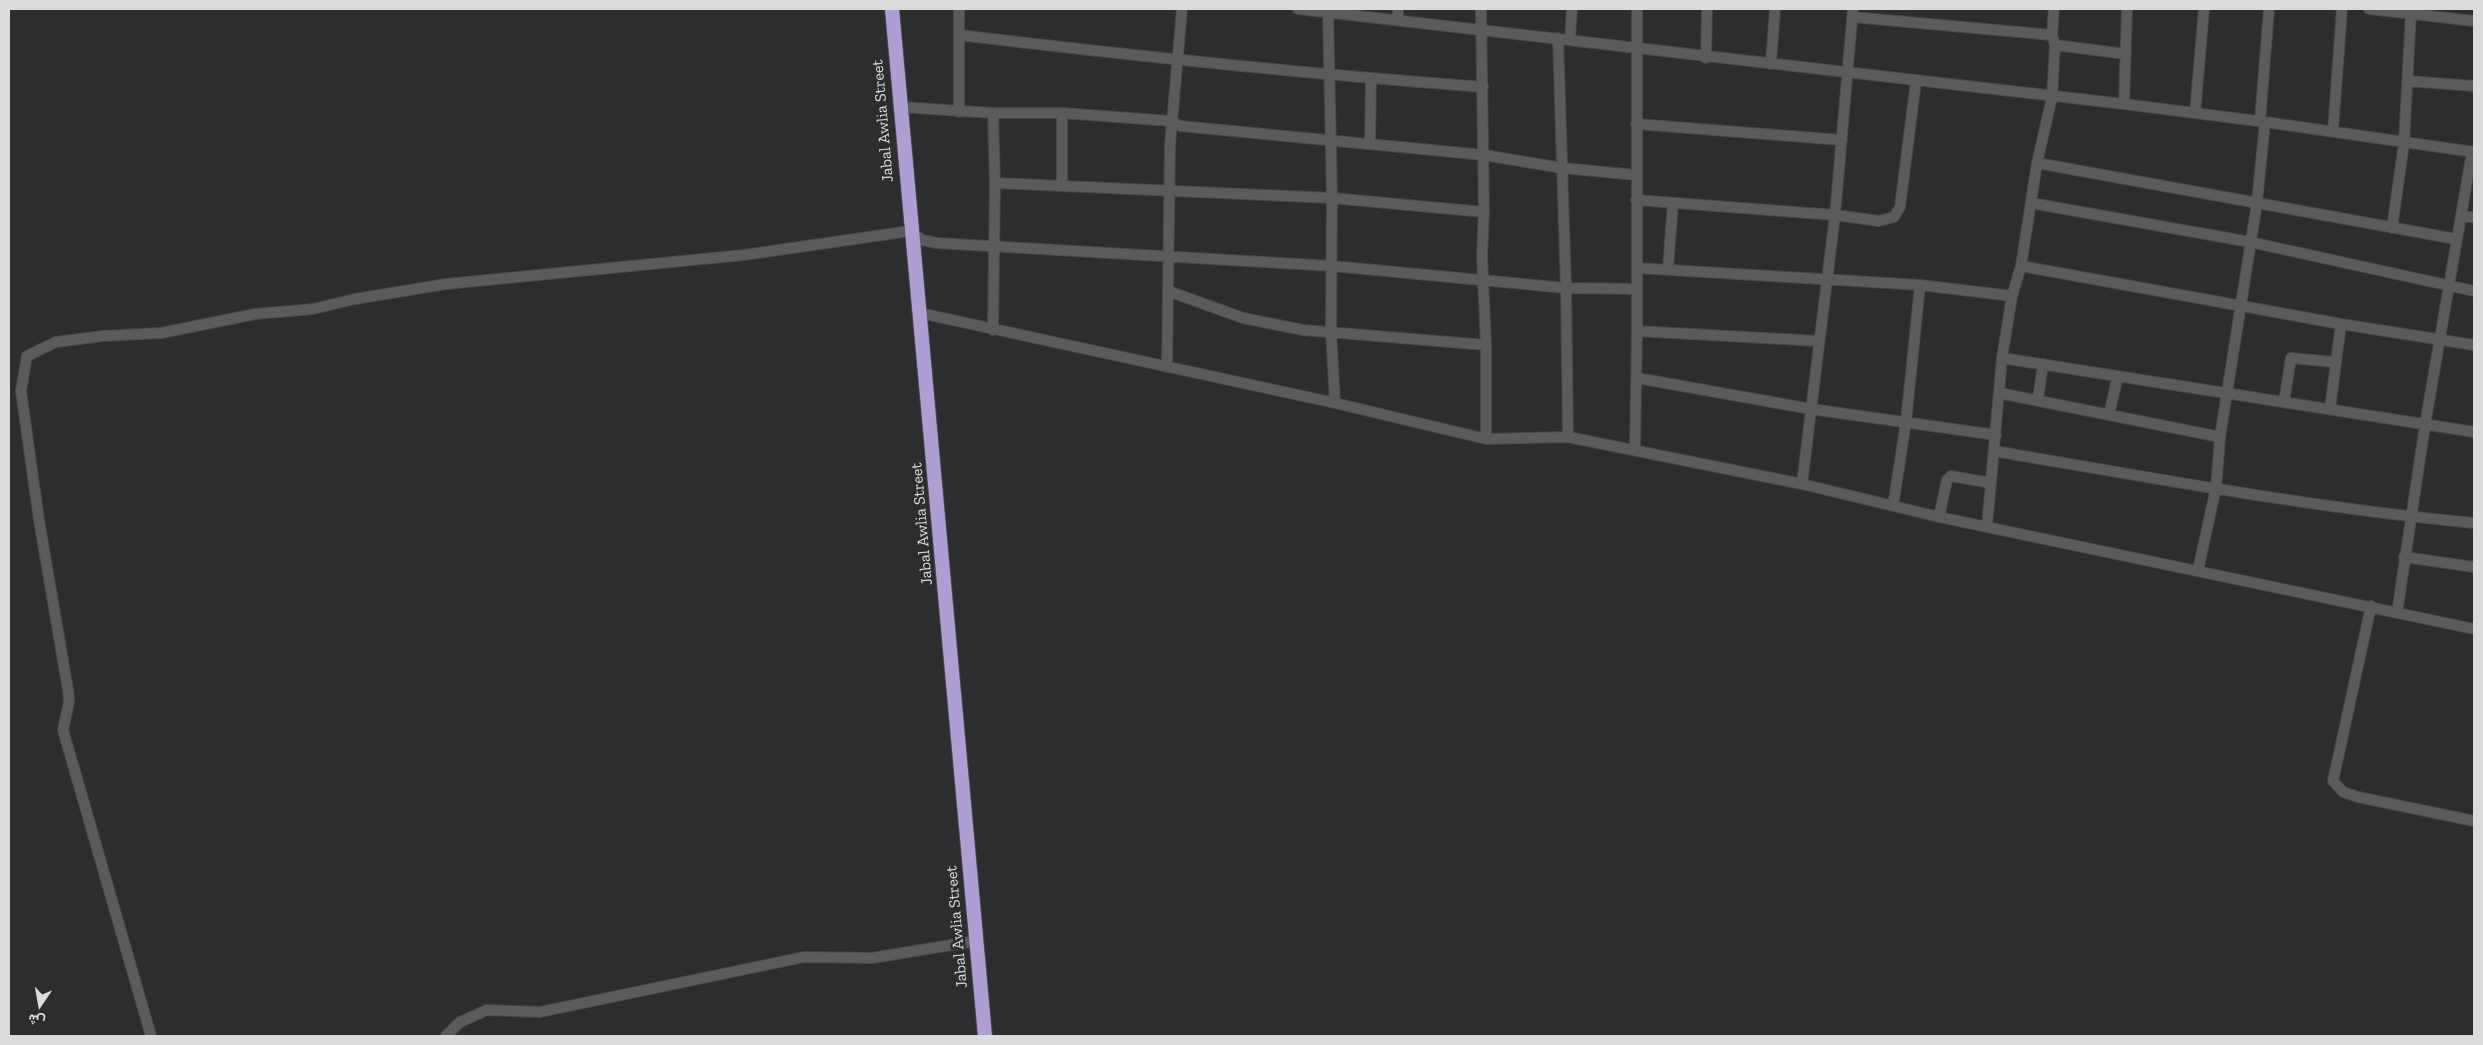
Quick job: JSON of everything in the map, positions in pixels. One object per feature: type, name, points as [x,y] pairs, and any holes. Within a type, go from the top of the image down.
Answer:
[{"type":"highway","name":"Jabal Awlia Street","points":[[892,9],[910,231],[920,313],[974,941],[985,1036]]},
{"type":"street","points":[[958,112],[959,9]]},
{"type":"street","points":[[1167,367],[1168,190],[1171,121],[1182,9]]},
{"type":"street","points":[[1298,9],[1398,14],[1481,29],[1706,58],[2124,104],[2333,131],[2473,152],[2456,239],[2425,425],[2397,613]]},
{"type":"street","points":[[1481,9],[1486,439]]},
{"type":"street","points":[[1570,40],[1572,9]]},
{"type":"street","points":[[1635,450],[1638,331],[1636,289],[1637,9]]},
{"type":"street","points":[[1706,58],[1707,9]]},
{"type":"street","points":[[1771,64],[1775,9]]},
{"type":"street","points":[[1987,526],[2002,358],[2012,296],[2021,266],[2037,163],[2052,97],[2055,46],[2052,35],[2054,9]]},
{"type":"street","points":[[2124,104],[2127,9]]},
{"type":"street","points":[[2195,113],[2204,9]]},
{"type":"street","points":[[2198,570],[2216,488],[2220,437],[2257,203],[2269,9]]},
{"type":"street","points":[[2333,131],[2342,9]]},
{"type":"street","points":[[2369,9],[2411,12],[2474,21],[2473,9]]},
{"type":"street","points":[[1328,10],[1332,198],[1331,331],[1335,403]]},
{"type":"street","points":[[2392,228],[2404,143],[2411,12]]},
{"type":"street","points":[[1802,484],[1818,340],[1835,215],[1846,72],[1853,13],[2052,35]]},
{"type":"street","points":[[959,35],[1177,61],[1329,76],[1483,87]]},
{"type":"street","points":[[1558,38],[1566,288],[1568,437]]},
{"type":"street","points":[[2055,46],[2126,54]]},
{"type":"street","points":[[1370,143],[1371,79]]},
{"type":"street","points":[[1636,200],[1835,215],[1879,221],[1894,217],[1900,207],[1916,81]]},
{"type":"street","points":[[2407,81],[2474,86]]},
{"type":"street","points":[[900,107],[958,112],[1062,113],[1171,121],[1180,126],[1484,155],[1562,168],[1637,175]]},
{"type":"street","points":[[993,113],[995,183],[993,330]]},
{"type":"street","points":[[1062,113],[1062,185]]},
{"type":"street","points":[[1636,124],[1842,140]]},
{"type":"street","points":[[2037,163],[2456,239]]},
{"type":"street","points":[[995,183],[1332,198],[1484,212]]},
{"type":"street","points":[[1668,268],[1673,203]]},
{"type":"street","points":[[2031,203],[2250,242],[2474,291]]},
{"type":"street","points":[[2461,217],[2474,217]]},
{"type":"street","points":[[150,1036],[63,730],[69,702],[68,690],[39,520],[21,390],[27,356],[56,342],[103,336],[161,333],[255,314],[313,309],[355,299],[446,284],[744,255],[910,231],[922,240],[938,243],[1332,266],[1566,288],[1636,289]]},
{"type":"street","points":[[2021,266],[2340,324],[2474,345]]},
{"type":"street","points":[[1637,268],[1668,268],[1827,278],[1920,285],[2012,296]]},
{"type":"street","points":[[1893,506],[1906,422],[1920,285]]},
{"type":"street","points":[[1168,291],[1243,318],[1303,330],[1486,345]]},
{"type":"street","points":[[920,313],[1335,403],[1486,439],[1568,437],[1802,484],[1940,517],[2474,629]]},
{"type":"street","points":[[2330,409],[2340,324]]},
{"type":"street","points":[[1638,331],[1818,340]]},
{"type":"street","points":[[2002,358],[2474,432]]},
{"type":"street","points":[[2284,402],[2291,358],[2335,362]]},
{"type":"street","points":[[2038,399],[2043,364]]},
{"type":"street","points":[[2109,414],[2118,376]]},
{"type":"street","points":[[1637,378],[1811,409],[1996,434]]},
{"type":"street","points":[[1999,393],[2038,399],[2220,437]]},
{"type":"street","points":[[1994,451],[2216,488],[2411,517],[2474,523]]},
{"type":"street","points":[[1940,517],[1948,478],[1951,476],[1991,483]]},
{"type":"street","points":[[2404,557],[2474,567]]},
{"type":"street","points":[[2371,606],[2333,781],[2343,792],[2358,797],[2474,821]]},
{"type":"street","points":[[446,1036],[460,1022],[487,1010],[540,1012],[804,957],[872,958],[974,941]]}]
